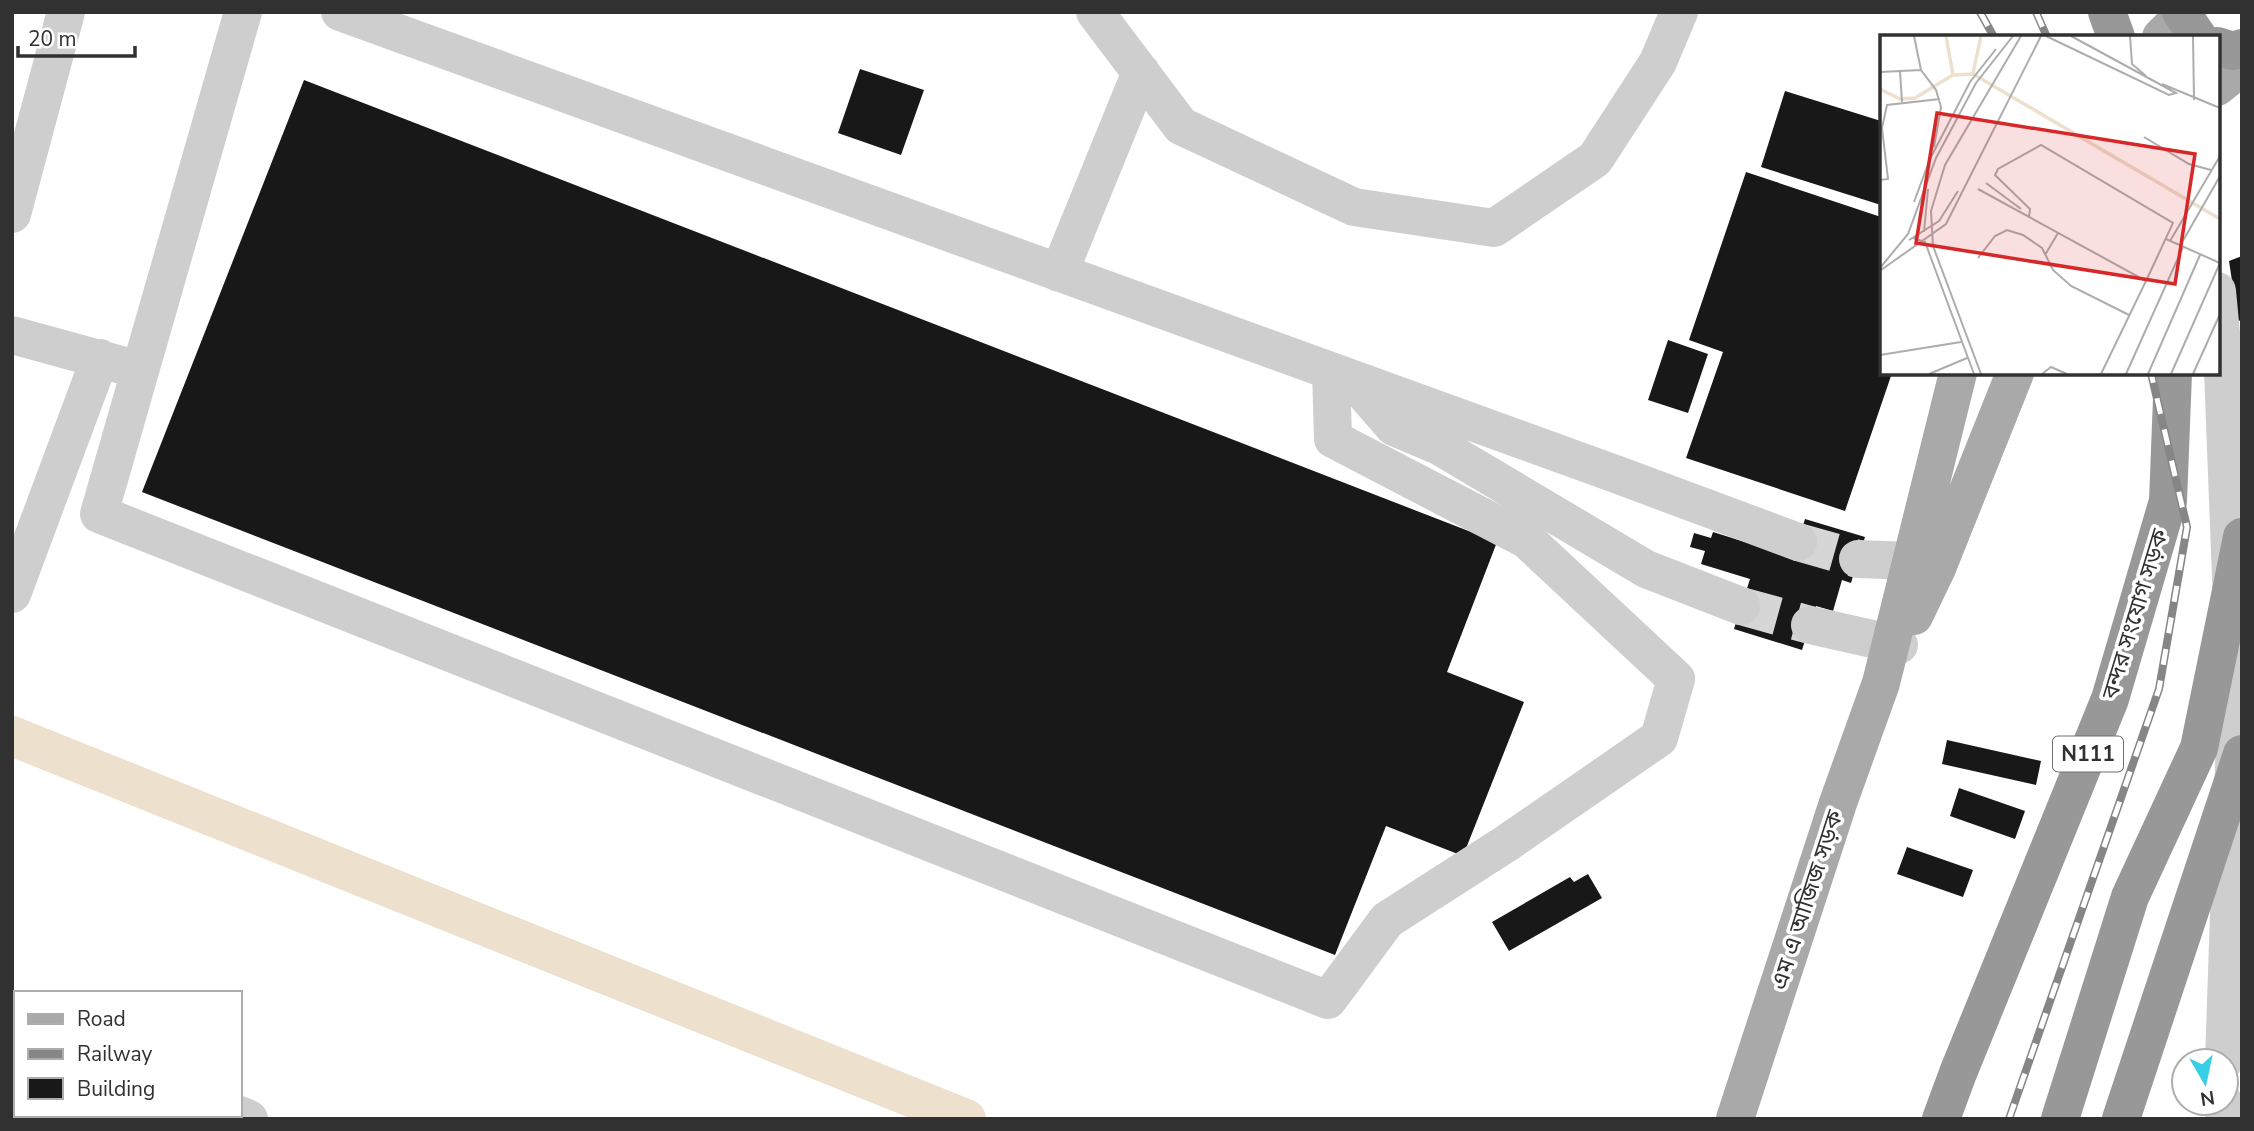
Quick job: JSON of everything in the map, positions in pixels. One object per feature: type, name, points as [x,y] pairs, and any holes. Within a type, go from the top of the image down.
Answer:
[{"type":"highway","points":[[2107,12],[2115,35]]},
{"type":"highway","points":[[2219,47],[2233,51],[2242,48]]},
{"type":"highway","name":"বন্দর সংযোগ সড়ক","points":[[1941,1119],[2110,699],[2168,501],[2173,374]]},
{"type":"highway","points":[[2060,1119],[2130,897],[2199,748],[2242,537]]},
{"type":"highway","points":[[2122,1119],[2242,754]]},
{"type":"main road","points":[[2219,85],[2242,68]]},
{"type":"main road","name":"এম এ আজিজ সড়ক","points":[[1924,565],[1958,374]]},
{"type":"main road","name":"এম এ আজিজ সড়ক","points":[[1735,1119],[1839,803],[1924,565],[2015,374]]},
{"type":"street","points":[[12,214],[66,12]]},
{"type":"street","points":[[243,12],[99,514],[1328,1000],[1387,920],[1507,844],[1659,738],[1676,678],[1528,540],[1333,439],[1341,375]]},
{"type":"street","points":[[340,12],[1798,542]]},
{"type":"street","points":[[1095,12],[1181,126],[1354,208],[1494,228],[1595,159],[1658,62],[1679,12]]},
{"type":"street","points":[[1059,272],[1141,72]]},
{"type":"street","points":[[2219,312],[2236,708],[2224,1047]]},
{"type":"street","points":[[12,335],[139,370]]},
{"type":"street","points":[[19,577],[100,358]]},
{"type":"street","points":[[1341,375],[1394,427],[1439,446],[1646,569],[1741,606]]},
{"type":"street","points":[[1858,559],[1924,565]]},
{"type":"street","points":[[1810,625],[1895,644]]},
{"type":"building","points":[[860,69],[924,90],[901,155],[838,133]]},
{"type":"building","points":[[304,80],[1497,542],[1447,672],[1524,702],[1463,856],[1386,826],[1335,955],[142,492]]},
{"type":"building","points":[[1785,91],[1880,121],[1880,205],[1761,167]]},
{"type":"building","points":[[1746,172],[1880,217],[1880,374],[1892,374],[1845,511],[1686,458],[1723,352],[1689,340]]},
{"type":"building","points":[[2242,256],[2242,320],[2238,321],[2229,261]]},
{"type":"building","points":[[1668,340],[1708,354],[1688,413],[1648,400]]},
{"type":"building","points":[[1805,519],[1865,537],[1851,583],[1842,580],[1833,611],[1816,606],[1802,650],[1734,629],[1750,579],[1701,564],[1705,551],[1690,547],[1694,533],[1711,538],[1713,532],[1793,557]]},
{"type":"building","points":[[1947,740],[2041,761],[2036,785],[1942,764]]},
{"type":"building","points":[[1959,788],[2025,811],[2015,839],[1950,816]]},
{"type":"building","points":[[1907,847],[1973,870],[1963,897],[1897,874]]},
{"type":"building","points":[[1588,874],[1602,898],[1509,951],[1492,922],[1570,877],[1574,882]]},
{"type":"waterway","points":[[12,736],[966,1119]]},
{"type":"tunnel","points":[[1798,542],[1858,559]]},
{"type":"tunnel","points":[[1741,606],[1810,625]]},
{"type":"railway","points":[[1980,12],[1993,35]]},
{"type":"railway","points":[[2036,12],[2046,35]]},
{"type":"railway","points":[[2009,1119],[2159,689],[2187,527],[2151,374]]}]
